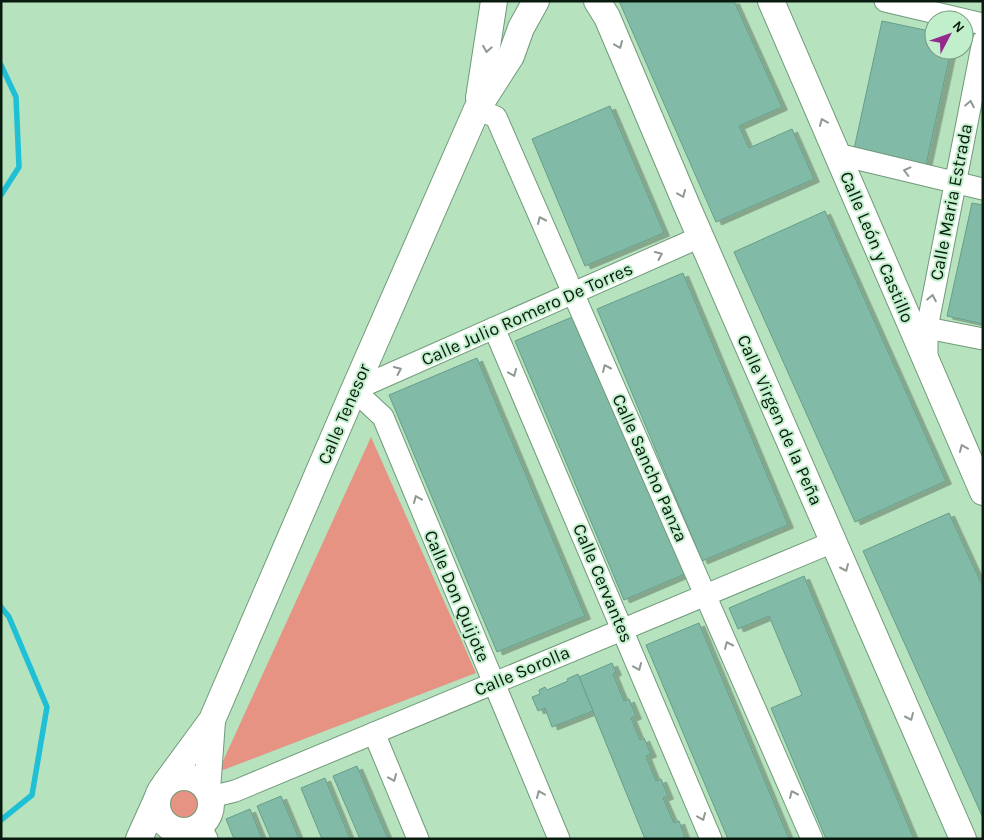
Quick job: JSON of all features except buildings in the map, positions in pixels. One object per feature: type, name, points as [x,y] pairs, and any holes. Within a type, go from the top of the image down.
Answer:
[{"type":"street","name":"Calle Tenesor","points":[[477,109],[494,1]]},
{"type":"street","name":"Calle Tenesor","points":[[139,839],[161,791],[212,720],[477,109],[511,56],[521,28],[536,1]]},
{"type":"street","points":[[511,56],[548,1]]},
{"type":"street","name":"Calle Virgen de la Peña","points":[[597,1],[607,17],[700,237],[963,839]]},
{"type":"street","name":"Calle León y Castillo","points":[[771,1],[981,486]]},
{"type":"street","points":[[885,1],[983,24]]},
{"type":"street","name":"Calle Maria Estrada","points":[[928,364],[927,328],[983,41]]},
{"type":"street","name":"Calle Sancho Panza","points":[[477,109],[496,116],[812,839]]},
{"type":"street","points":[[837,154],[983,189]]},
{"type":"street","name":"Calle Julio Romero De Torres","points":[[354,390],[700,237]]},
{"type":"street","name":"Calle Cervantes","points":[[494,328],[711,839]]},
{"type":"street","points":[[927,328],[983,339]]},
{"type":"street","name":"Calle Don Quijote","points":[[354,390],[383,417],[559,839]]},
{"type":"street","name":"Calle Sorolla","points":[[209,793],[235,791],[833,542]]},
{"type":"street","name":"Calle Tenesor","points":[[209,793],[212,720]]},
{"type":"street","points":[[374,733],[418,839]]},
{"type":"street","points":[[181,776],[197,779],[209,793],[210,813],[190,833],[178,830],[165,823],[160,816],[157,808],[161,791],[172,779],[181,776]]},
{"type":"shaded area","points":[[371,437],[476,673],[218,772]]},
{"type":"shaded area","points":[[185,787],[196,792],[201,803],[196,814],[185,819],[174,814],[169,803],[174,792]]},
{"type":"waterway","points":[[1,65],[16,97],[19,167],[1,195]]},
{"type":"waterway","points":[[1,607],[9,617],[47,707],[32,795],[1,820]]}]
